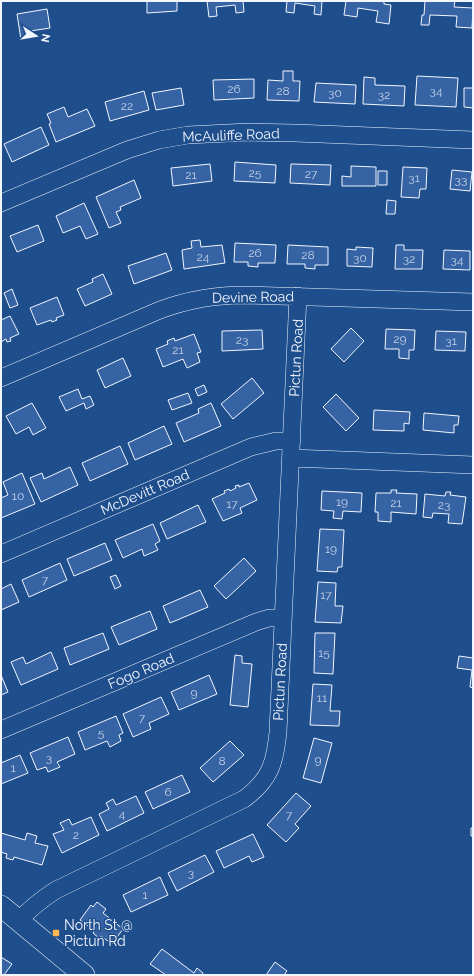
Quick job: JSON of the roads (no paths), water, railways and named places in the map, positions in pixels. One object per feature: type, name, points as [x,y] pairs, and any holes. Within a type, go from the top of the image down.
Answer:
[{"type":"main road","points":[[1,906],[84,975]]},
{"type":"street","name":"McAuliffe Road","points":[[1,202],[128,150],[159,140],[188,135],[248,132],[473,140]]},
{"type":"street","name":"Devine Road","points":[[1,378],[160,310],[183,302],[208,297],[234,295],[298,296],[473,302]]},
{"type":"street","name":"Pictun Road","points":[[19,921],[33,906],[56,890],[244,799],[260,786],[270,771],[276,754],[298,296]]},
{"type":"street","name":"McDevitt Road","points":[[1,554],[251,447],[276,441],[292,441]]},
{"type":"street","points":[[291,458],[473,465]]},
{"type":"street","name":"Fogo Road","points":[[1,730],[256,622],[269,618],[283,618]]},
{"type":"place","name":"North St @ Pictun Rd","points":[[56,933]]}]
